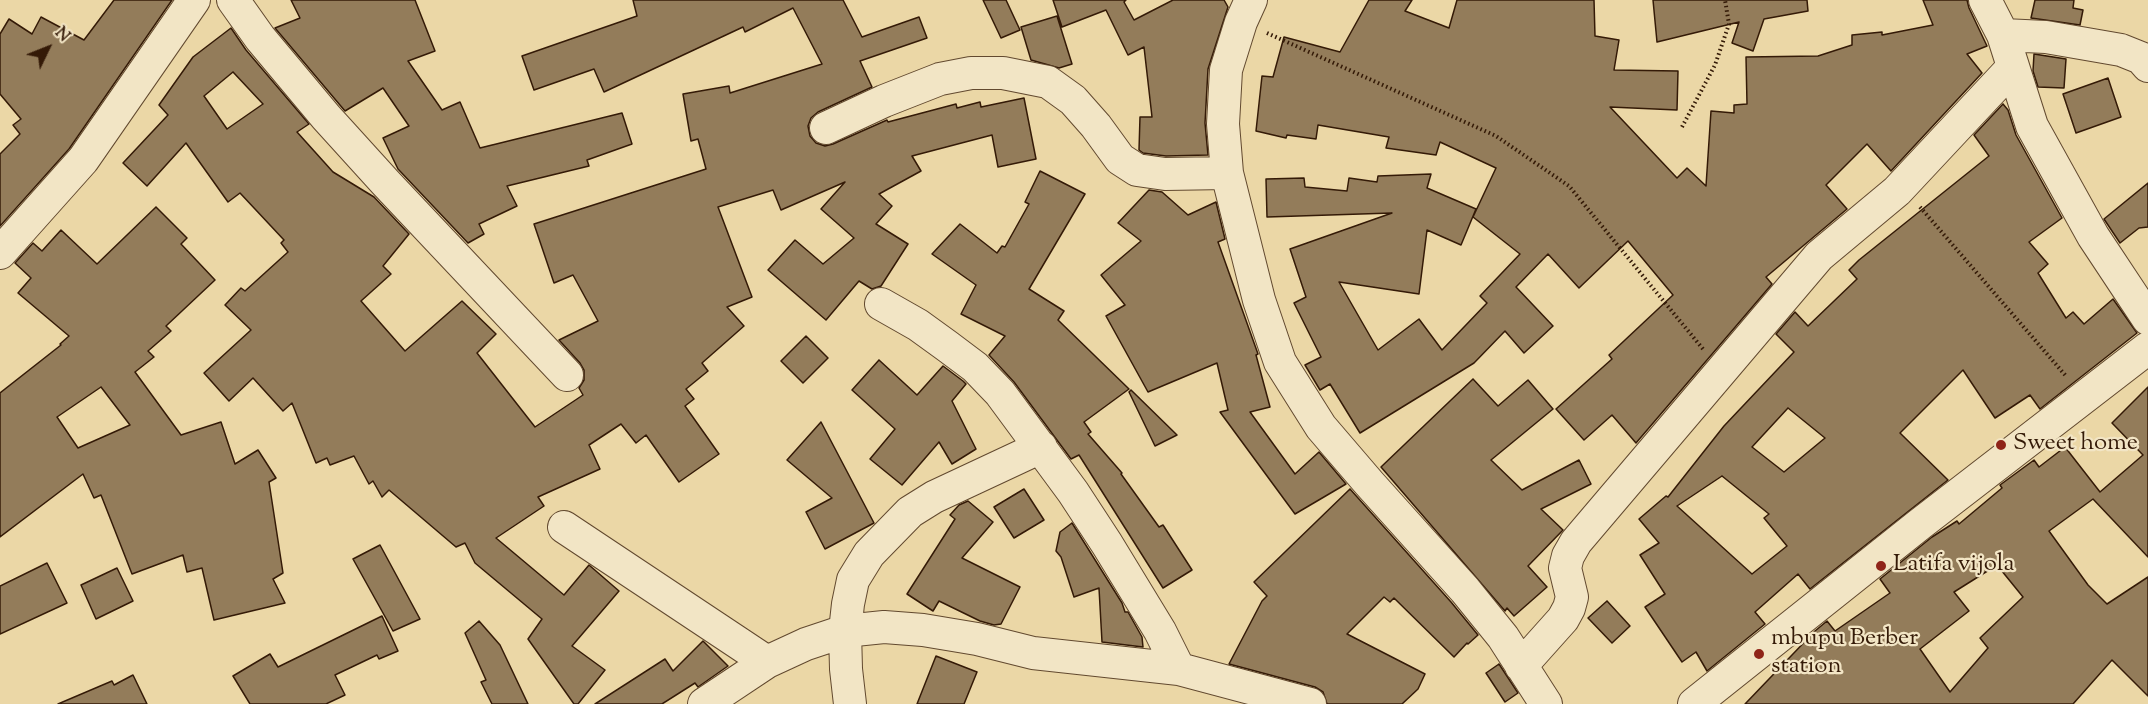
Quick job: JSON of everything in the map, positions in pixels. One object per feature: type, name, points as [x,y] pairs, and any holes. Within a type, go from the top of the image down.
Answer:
[{"type":"street","points":[[0,253],[83,160],[194,0]]},
{"type":"street","points":[[233,0],[260,38],[333,126],[567,375]]},
{"type":"street","points":[[1985,0],[2003,34],[2032,126],[2093,236],[2148,319]]},
{"type":"street","points":[[1246,11],[1226,70],[1223,124],[1227,174],[1259,300],[1280,362],[1321,427],[1466,590],[1503,637],[1546,704]]},
{"type":"street","points":[[2003,34],[2046,37],[2121,50],[2141,58],[2148,66]]},
{"type":"street","points":[[1521,666],[1563,619],[1569,608],[1572,597],[1565,568],[1568,556],[1576,542],[1819,256],[1902,186],[2013,67]]},
{"type":"street","points":[[826,128],[884,101],[940,79],[971,73],[1003,73],[1048,82],[1073,100],[1120,159],[1137,170],[1165,174],[1227,174]]},
{"type":"street","points":[[881,304],[918,325],[975,367],[1000,393],[1041,447],[1136,590],[1179,669]]},
{"type":"street","points":[[1694,704],[2083,396],[2148,348]]},
{"type":"street","points":[[850,704],[845,631],[848,604],[853,580],[869,554],[910,512],[934,497],[1041,447]]},
{"type":"street","points":[[564,527],[766,662]]},
{"type":"street","points":[[704,704],[766,662],[806,644],[845,631],[884,627],[923,630],[977,639],[1033,653],[1179,669],[1310,704]]},
{"type":"path","points":[[1682,127],[1719,55],[1729,24],[1725,0]]},
{"type":"path","points":[[1246,11],[1496,136],[1569,186],[1720,370]]},
{"type":"path","points":[[1902,186],[2083,396]]},
{"type":"building","points":[[114,0],[172,0],[69,149],[0,226],[0,154],[20,134],[13,125],[21,119],[0,94],[0,34],[9,19],[32,34],[41,17],[84,40]]},
{"type":"building","points":[[291,0],[415,0],[435,51],[408,61],[442,110],[460,102],[480,148],[622,113],[632,144],[587,160],[589,166],[507,186],[517,206],[479,224],[484,234],[468,243],[398,169],[383,138],[409,126],[383,88],[345,111],[275,28],[300,18]]},
{"type":"building","points":[[633,0],[843,0],[862,37],[919,17],[927,38],[860,61],[872,87],[818,112],[811,118],[808,126],[810,136],[816,143],[825,146],[887,120],[888,122],[956,104],[957,108],[980,102],[981,107],[1024,98],[1036,159],[998,167],[992,135],[912,156],[921,171],[879,194],[892,206],[876,224],[908,244],[881,286],[872,289],[859,281],[826,320],[768,270],[795,240],[823,264],[854,238],[821,209],[845,182],[781,210],[773,190],[718,207],[752,297],[727,307],[744,326],[702,363],[708,371],[686,389],[694,399],[685,406],[719,454],[679,482],[646,435],[636,443],[621,424],[589,445],[600,469],[538,497],[544,506],[496,538],[564,595],[589,565],[619,591],[572,646],[605,670],[578,704],[574,704],[528,639],[542,619],[475,563],[465,543],[456,547],[389,490],[382,497],[373,481],[369,484],[354,456],[330,465],[327,458],[316,463],[292,403],[283,411],[253,378],[229,401],[204,373],[251,330],[225,305],[241,288],[245,291],[288,252],[281,243],[284,240],[240,193],[228,202],[186,143],[147,186],[123,163],[168,115],[159,105],[193,57],[231,28],[246,50],[309,124],[297,132],[333,172],[374,197],[409,234],[383,266],[391,274],[361,301],[405,351],[462,301],[496,334],[477,353],[535,427],[583,395],[579,388],[584,380],[584,370],[559,340],[598,321],[573,275],[554,283],[534,224],[706,169],[698,139],[691,141],[683,94],[729,86],[730,93],[822,64],[793,8],[745,32],[743,27],[604,92],[594,69],[534,90],[522,56],[637,16]],"holes":[[[233,72],[263,104],[227,129],[204,96]]]},
{"type":"building","points":[[983,0],[1006,0],[1020,30],[1001,38]]},
{"type":"building","points":[[1053,0],[1126,0],[1124,2],[1134,20],[1173,0],[1224,0],[1228,7],[1208,69],[1205,123],[1208,155],[1166,156],[1143,153],[1139,150],[1140,117],[1152,117],[1144,47],[1128,55],[1106,10],[1062,27]]},
{"type":"building","points":[[1369,0],[1412,0],[1405,11],[1449,28],[1457,0],[1594,0],[1595,36],[1619,40],[1614,70],[1678,71],[1677,110],[1610,107],[1677,178],[1687,168],[1706,186],[1711,111],[1734,113],[1734,105],[1747,104],[1746,57],[1818,56],[1852,45],[1852,35],[1882,32],[1882,35],[1933,25],[1923,0],[1967,0],[1987,46],[1967,54],[1982,73],[1891,171],[1867,144],[1826,185],[1847,209],[1766,277],[1772,284],[1636,443],[1612,415],[1584,440],[1556,409],[1612,359],[1609,355],[1673,295],[1628,241],[1579,288],[1548,254],[1516,287],[1553,326],[1524,353],[1505,331],[1474,363],[1360,433],[1330,384],[1320,390],[1305,365],[1321,357],[1294,303],[1306,297],[1290,249],[1392,213],[1267,217],[1266,179],[1304,178],[1305,187],[1347,191],[1349,178],[1377,182],[1378,176],[1431,174],[1427,188],[1476,209],[1461,245],[1427,230],[1419,294],[1339,282],[1378,350],[1419,319],[1442,350],[1487,303],[1480,296],[1520,254],[1473,217],[1496,168],[1440,142],[1436,155],[1386,148],[1389,137],[1318,125],[1316,139],[1287,135],[1286,138],[1256,131],[1262,76],[1273,77],[1284,37],[1340,52]]},
{"type":"building","points":[[1653,0],[1807,0],[1808,11],[1764,19],[1753,51],[1732,43],[1739,22],[1657,42]]},
{"type":"building","points":[[2035,0],[2074,0],[2073,8],[2083,10],[2080,25],[2031,18]]},
{"type":"building","points":[[1057,16],[1072,64],[1059,68],[1031,60],[1021,27]]},
{"type":"building","points":[[2034,54],[2066,59],[2064,88],[2038,87],[2033,71]]},
{"type":"building","points":[[2108,78],[2121,117],[2076,133],[2063,94]]},
{"type":"building","points":[[2003,104],[2008,110],[2016,135],[2062,218],[2029,242],[2048,264],[2038,273],[2066,318],[2073,312],[2084,324],[2113,299],[2137,333],[2040,409],[2030,395],[1995,418],[1963,370],[1900,433],[1948,480],[1810,589],[1798,574],[1755,612],[1765,624],[1707,671],[1696,652],[1682,662],[1645,607],[1665,594],[1640,555],[1659,543],[1639,519],[1666,496],[1668,497],[1724,426],[1794,352],[1776,334],[1795,312],[1808,326],[1857,279],[1849,270],[1859,260],[1989,156],[1974,135]],"holes":[[[1788,408],[1825,438],[1784,472],[1752,447]],[[1722,476],[1769,514],[1764,518],[1787,546],[1752,574],[1677,506]]]},
{"type":"building","points":[[1040,171],[1085,194],[1029,289],[1064,311],[1058,320],[1129,389],[1084,422],[1091,432],[1088,434],[1122,473],[1159,527],[1163,525],[1192,570],[1163,588],[1079,455],[1071,459],[1014,382],[989,355],[1005,336],[961,314],[976,285],[932,254],[960,224],[997,253],[1002,246],[1005,247],[1029,204],[1025,202]]},
{"type":"building","points":[[2148,183],[2148,227],[2139,228],[2120,243],[2104,219]]},
{"type":"building","points":[[1149,190],[1162,192],[1188,215],[1216,202],[1225,239],[1218,242],[1258,354],[1256,355],[1270,407],[1250,412],[1295,474],[1319,452],[1346,484],[1295,514],[1220,412],[1228,410],[1217,363],[1148,392],[1106,316],[1125,305],[1101,275],[1141,241],[1118,223]]},
{"type":"building","points":[[156,207],[187,238],[181,244],[215,280],[166,326],[171,331],[148,351],[154,357],[135,372],[181,435],[221,422],[235,464],[258,450],[276,478],[269,482],[283,573],[273,579],[285,603],[214,620],[202,568],[187,572],[183,555],[132,574],[101,495],[94,498],[83,474],[0,537],[0,393],[61,345],[69,336],[18,293],[31,278],[15,263],[33,243],[42,251],[61,230],[97,264]],"holes":[[[101,387],[130,425],[78,448],[57,417]]]},
{"type":"building","points":[[806,336],[828,358],[803,383],[781,361]]},
{"type":"building","points":[[879,360],[917,395],[943,366],[963,381],[966,384],[952,401],[976,449],[952,464],[939,442],[902,485],[870,459],[895,429],[852,390]]},
{"type":"building","points":[[1473,379],[1498,406],[1528,380],[1553,409],[1491,460],[1522,490],[1579,460],[1591,484],[1541,509],[1563,530],[1528,566],[1547,587],[1514,616],[1507,608],[1505,611],[1381,467]]},
{"type":"building","points":[[2148,387],[2148,557],[2093,499],[2049,531],[2088,585],[2107,604],[2148,577],[2148,696],[2112,660],[2073,704],[1745,704],[1815,631],[1827,621],[1835,631],[1890,593],[1880,579],[1932,537],[1957,521],[1959,524],[2002,488],[2000,485],[2034,460],[2039,467],[2065,447],[2100,492],[2143,455],[2112,423]],"holes":[[[1997,565],[2023,597],[1980,638],[1988,648],[1950,692],[1920,649],[1969,611],[1954,592]]]},
{"type":"building","points":[[1131,390],[1177,435],[1155,446],[1129,392]]},
{"type":"building","points":[[821,422],[874,523],[825,549],[806,512],[832,498],[787,460]]},
{"type":"building","points":[[1024,489],[1044,520],[1014,538],[994,507]]},
{"type":"building","points":[[1350,489],[1478,635],[1454,657],[1394,598],[1390,602],[1384,597],[1347,634],[1425,674],[1418,689],[1402,704],[1327,704],[1323,692],[1315,687],[1229,664],[1262,601],[1267,596],[1254,582]]},
{"type":"building","points":[[968,501],[993,522],[962,558],[1020,587],[1001,624],[994,625],[980,621],[939,601],[933,611],[907,594],[955,519],[950,515],[959,505]]},
{"type":"building","points":[[1072,523],[1122,603],[1125,612],[1128,612],[1142,637],[1143,647],[1102,642],[1099,588],[1074,597],[1061,557],[1056,551],[1060,532]]},
{"type":"building","points":[[380,545],[420,619],[393,631],[353,559]]},
{"type":"building","points":[[47,563],[67,603],[0,634],[0,586]]},
{"type":"building","points":[[117,568],[133,601],[96,619],[81,585]]},
{"type":"building","points":[[1607,601],[1630,626],[1612,643],[1588,618]]},
{"type":"building","points":[[382,616],[398,651],[379,659],[377,655],[335,675],[345,695],[326,704],[250,704],[233,676],[270,654],[278,667]]},
{"type":"building","points":[[479,621],[500,645],[528,704],[492,704],[481,682],[486,680],[465,633]]},
{"type":"building","points":[[703,641],[728,666],[698,687],[695,683],[662,704],[595,704],[665,659],[673,671]]},
{"type":"building","points":[[936,656],[977,672],[964,704],[917,704]]},
{"type":"building","points":[[1499,664],[1518,693],[1505,702],[1486,673]]},
{"type":"building","points":[[133,675],[147,704],[58,704],[112,681],[114,685]]},
{"type":"place","name":"Sweet home","points":[[2001,445]]},
{"type":"place","name":"Latifa vijola","points":[[1881,566]]},
{"type":"place","name":"mbupu Berber station","points":[[1759,654]]}]
